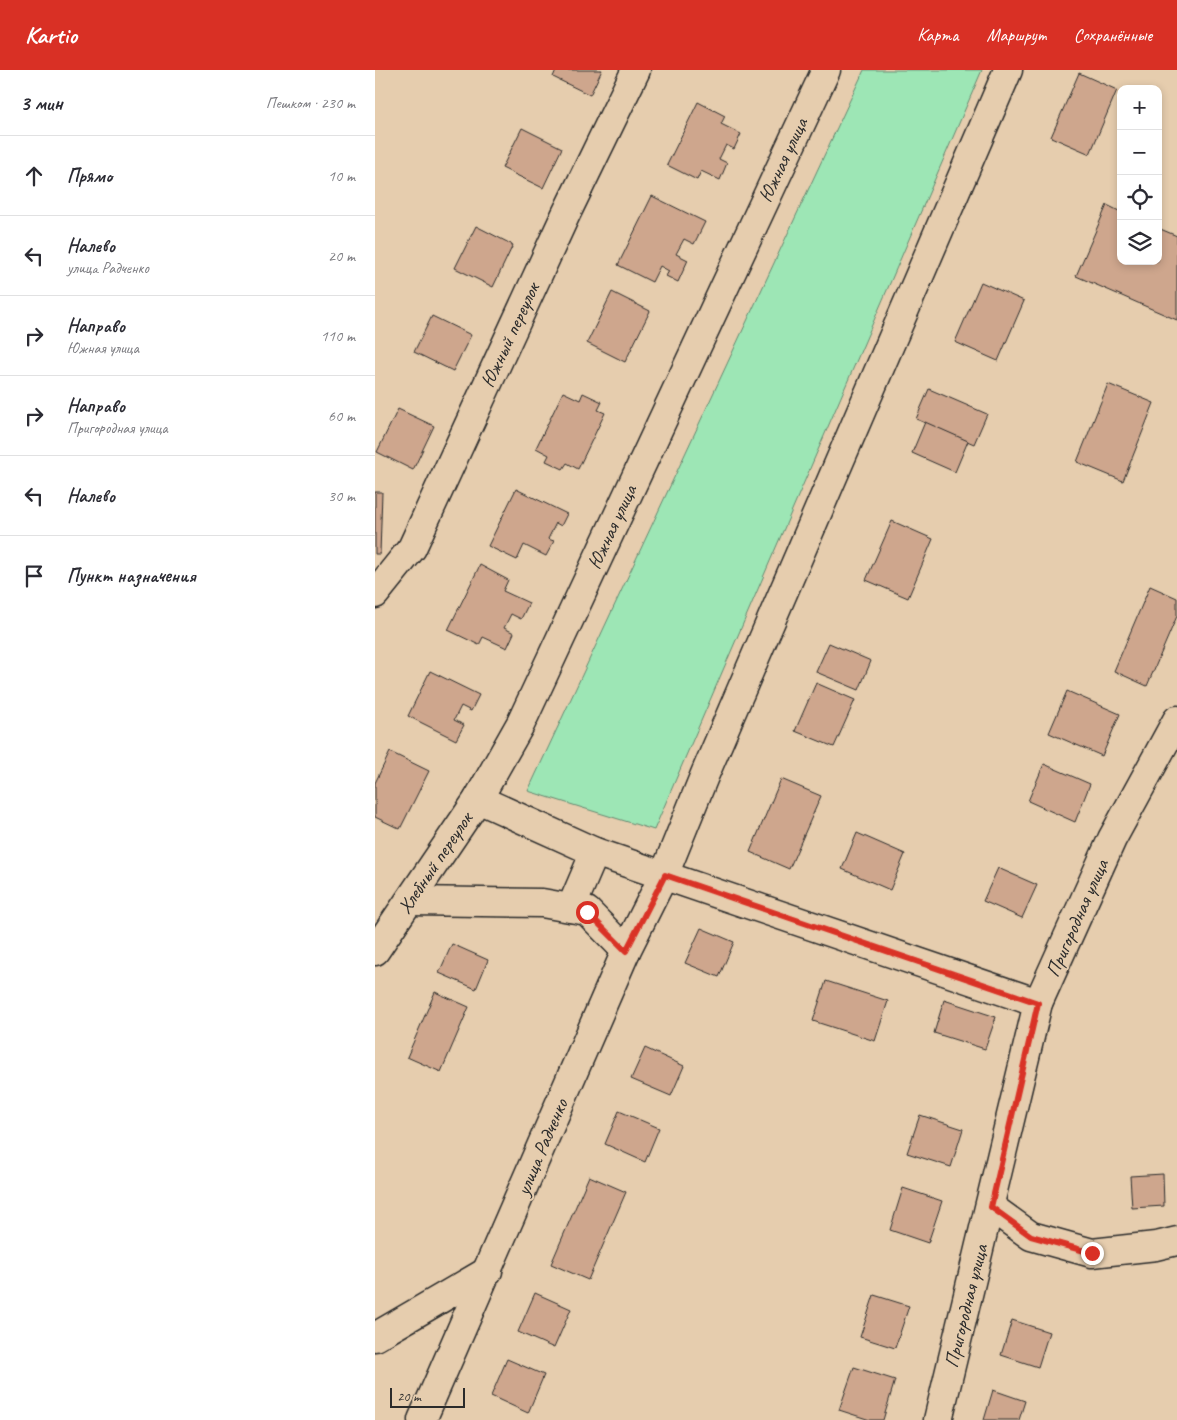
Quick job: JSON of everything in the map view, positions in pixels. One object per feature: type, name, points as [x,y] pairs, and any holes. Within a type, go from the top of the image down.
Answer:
[{"type":"street","name":"Южный переулок","points":[[375,594],[412,548],[565,216],[637,70]]},
{"type":"street","name":"Южная улица","points":[[478,799],[521,723],[826,70]]},
{"type":"street","points":[[665,875],[709,765],[1008,70]]},
{"type":"street","name":"Пригородная улица","points":[[938,1420],[991,1207],[1038,1003],[1112,839],[1177,720]]},
{"type":"street","points":[[478,799],[595,852],[1038,1003]]},
{"type":"street","name":"Хлебный переулок","points":[[377,944],[410,901],[478,799]]},
{"type":"street","points":[[571,908],[595,852]]},
{"type":"street","name":"улица Радченко","points":[[422,1420],[626,951],[665,875]]},
{"type":"street","points":[[410,901],[542,903],[571,908],[587,912],[626,951]]},
{"type":"street","points":[[991,1207],[1031,1236],[1092,1253],[1156,1246],[1177,1241]]},
{"type":"street","points":[[375,1337],[488,1272]]},
{"type":"green space","points":[[864,70],[982,70],[654,830],[528,791]]},
{"type":"building","points":[[556,70],[602,70],[590,95],[553,77]]},
{"type":"building","points":[[1079,73],[1117,90],[1090,154],[1051,137]]},
{"type":"building","points":[[698,102],[725,116],[721,124],[741,134],[734,149],[726,145],[719,159],[727,163],[720,180],[701,171],[697,180],[667,165]]},
{"type":"building","points":[[522,128],[562,148],[543,188],[502,168]]},
{"type":"building","points":[[652,196],[705,222],[694,244],[684,239],[676,254],[688,260],[678,282],[666,276],[669,271],[660,266],[652,282],[618,265]]},
{"type":"building","points":[[1107,205],[1117,210],[1117,265],[1162,265],[1162,230],[1177,236],[1177,320],[1076,276]]},
{"type":"building","points":[[476,226],[513,245],[493,287],[455,268]]},
{"type":"building","points":[[981,282],[1024,301],[998,361],[955,342]]},
{"type":"building","points":[[612,292],[650,311],[625,362],[587,343]]},
{"type":"building","points":[[432,316],[471,335],[453,371],[414,352]]},
{"type":"building","points":[[1108,384],[1154,403],[1123,481],[1077,462]]},
{"type":"building","points":[[929,389],[987,414],[974,444],[916,419]]},
{"type":"building","points":[[563,392],[580,400],[583,393],[602,402],[598,410],[605,413],[578,469],[567,463],[563,469],[546,461],[549,455],[536,448]]},
{"type":"building","points":[[398,409],[434,426],[413,470],[377,452]]},
{"type":"building","points":[[925,422],[968,441],[955,472],[912,453]]},
{"type":"building","points":[[516,489],[567,514],[561,526],[556,523],[548,539],[554,541],[546,556],[524,545],[517,560],[488,546]]},
{"type":"building","points":[[375,492],[382,492],[380,554],[375,554]]},
{"type":"building","points":[[892,521],[933,539],[908,598],[866,580]]},
{"type":"building","points":[[480,565],[508,580],[503,591],[529,603],[521,619],[511,614],[504,628],[514,633],[507,648],[483,637],[479,645],[448,630]]},
{"type":"building","points":[[1150,586],[1177,598],[1177,616],[1147,686],[1114,671]]},
{"type":"building","points":[[829,643],[871,661],[859,690],[816,672]]},
{"type":"building","points":[[430,671],[479,695],[471,711],[461,706],[454,720],[464,725],[456,740],[408,716]]},
{"type":"building","points":[[816,683],[855,700],[834,747],[795,731]]},
{"type":"building","points":[[1067,691],[1120,714],[1102,756],[1049,733]]},
{"type":"building","points":[[390,752],[429,771],[400,829],[375,817],[375,783]]},
{"type":"building","points":[[1044,764],[1090,784],[1075,822],[1028,801]]},
{"type":"building","points":[[781,779],[821,796],[789,869],[750,852]]},
{"type":"building","points":[[857,833],[905,854],[890,890],[842,869]]},
{"type":"building","points":[[998,868],[1037,885],[1022,918],[983,901]]},
{"type":"building","points":[[701,928],[734,942],[719,977],[685,963]]},
{"type":"building","points":[[452,944],[488,960],[476,989],[439,973]]},
{"type":"building","points":[[826,981],[888,1001],[875,1041],[813,1021]]},
{"type":"building","points":[[435,992],[469,1007],[441,1072],[407,1057]]},
{"type":"building","points":[[944,1000],[996,1017],[985,1049],[934,1033]]},
{"type":"building","points":[[645,1048],[684,1066],[671,1096],[631,1079]]},
{"type":"building","points":[[619,1111],[659,1128],[645,1162],[605,1144]]},
{"type":"building","points":[[920,1115],[963,1129],[951,1167],[907,1153]]},
{"type":"building","points":[[1163,1174],[1164,1206],[1132,1208],[1130,1176]]},
{"type":"building","points":[[589,1176],[626,1192],[588,1280],[551,1264]]},
{"type":"building","points":[[903,1188],[942,1201],[928,1243],[890,1230]]},
{"type":"building","points":[[535,1293],[571,1309],[554,1348],[518,1332]]},
{"type":"building","points":[[874,1295],[909,1306],[895,1348],[860,1337]]},
{"type":"building","points":[[1012,1320],[1049,1332],[1038,1367],[1001,1355]]},
{"type":"building","points":[[507,1359],[544,1375],[528,1413],[491,1396]]},
{"type":"building","points":[[854,1367],[895,1380],[883,1420],[870,1420],[839,1410]]},
{"type":"building","points":[[993,1390],[1025,1401],[1019,1420],[984,1420]]},
{"type":"route","points":[[587,912],[626,951],[665,875],[1038,1003],[991,1207],[1031,1236],[1092,1253]]}]
